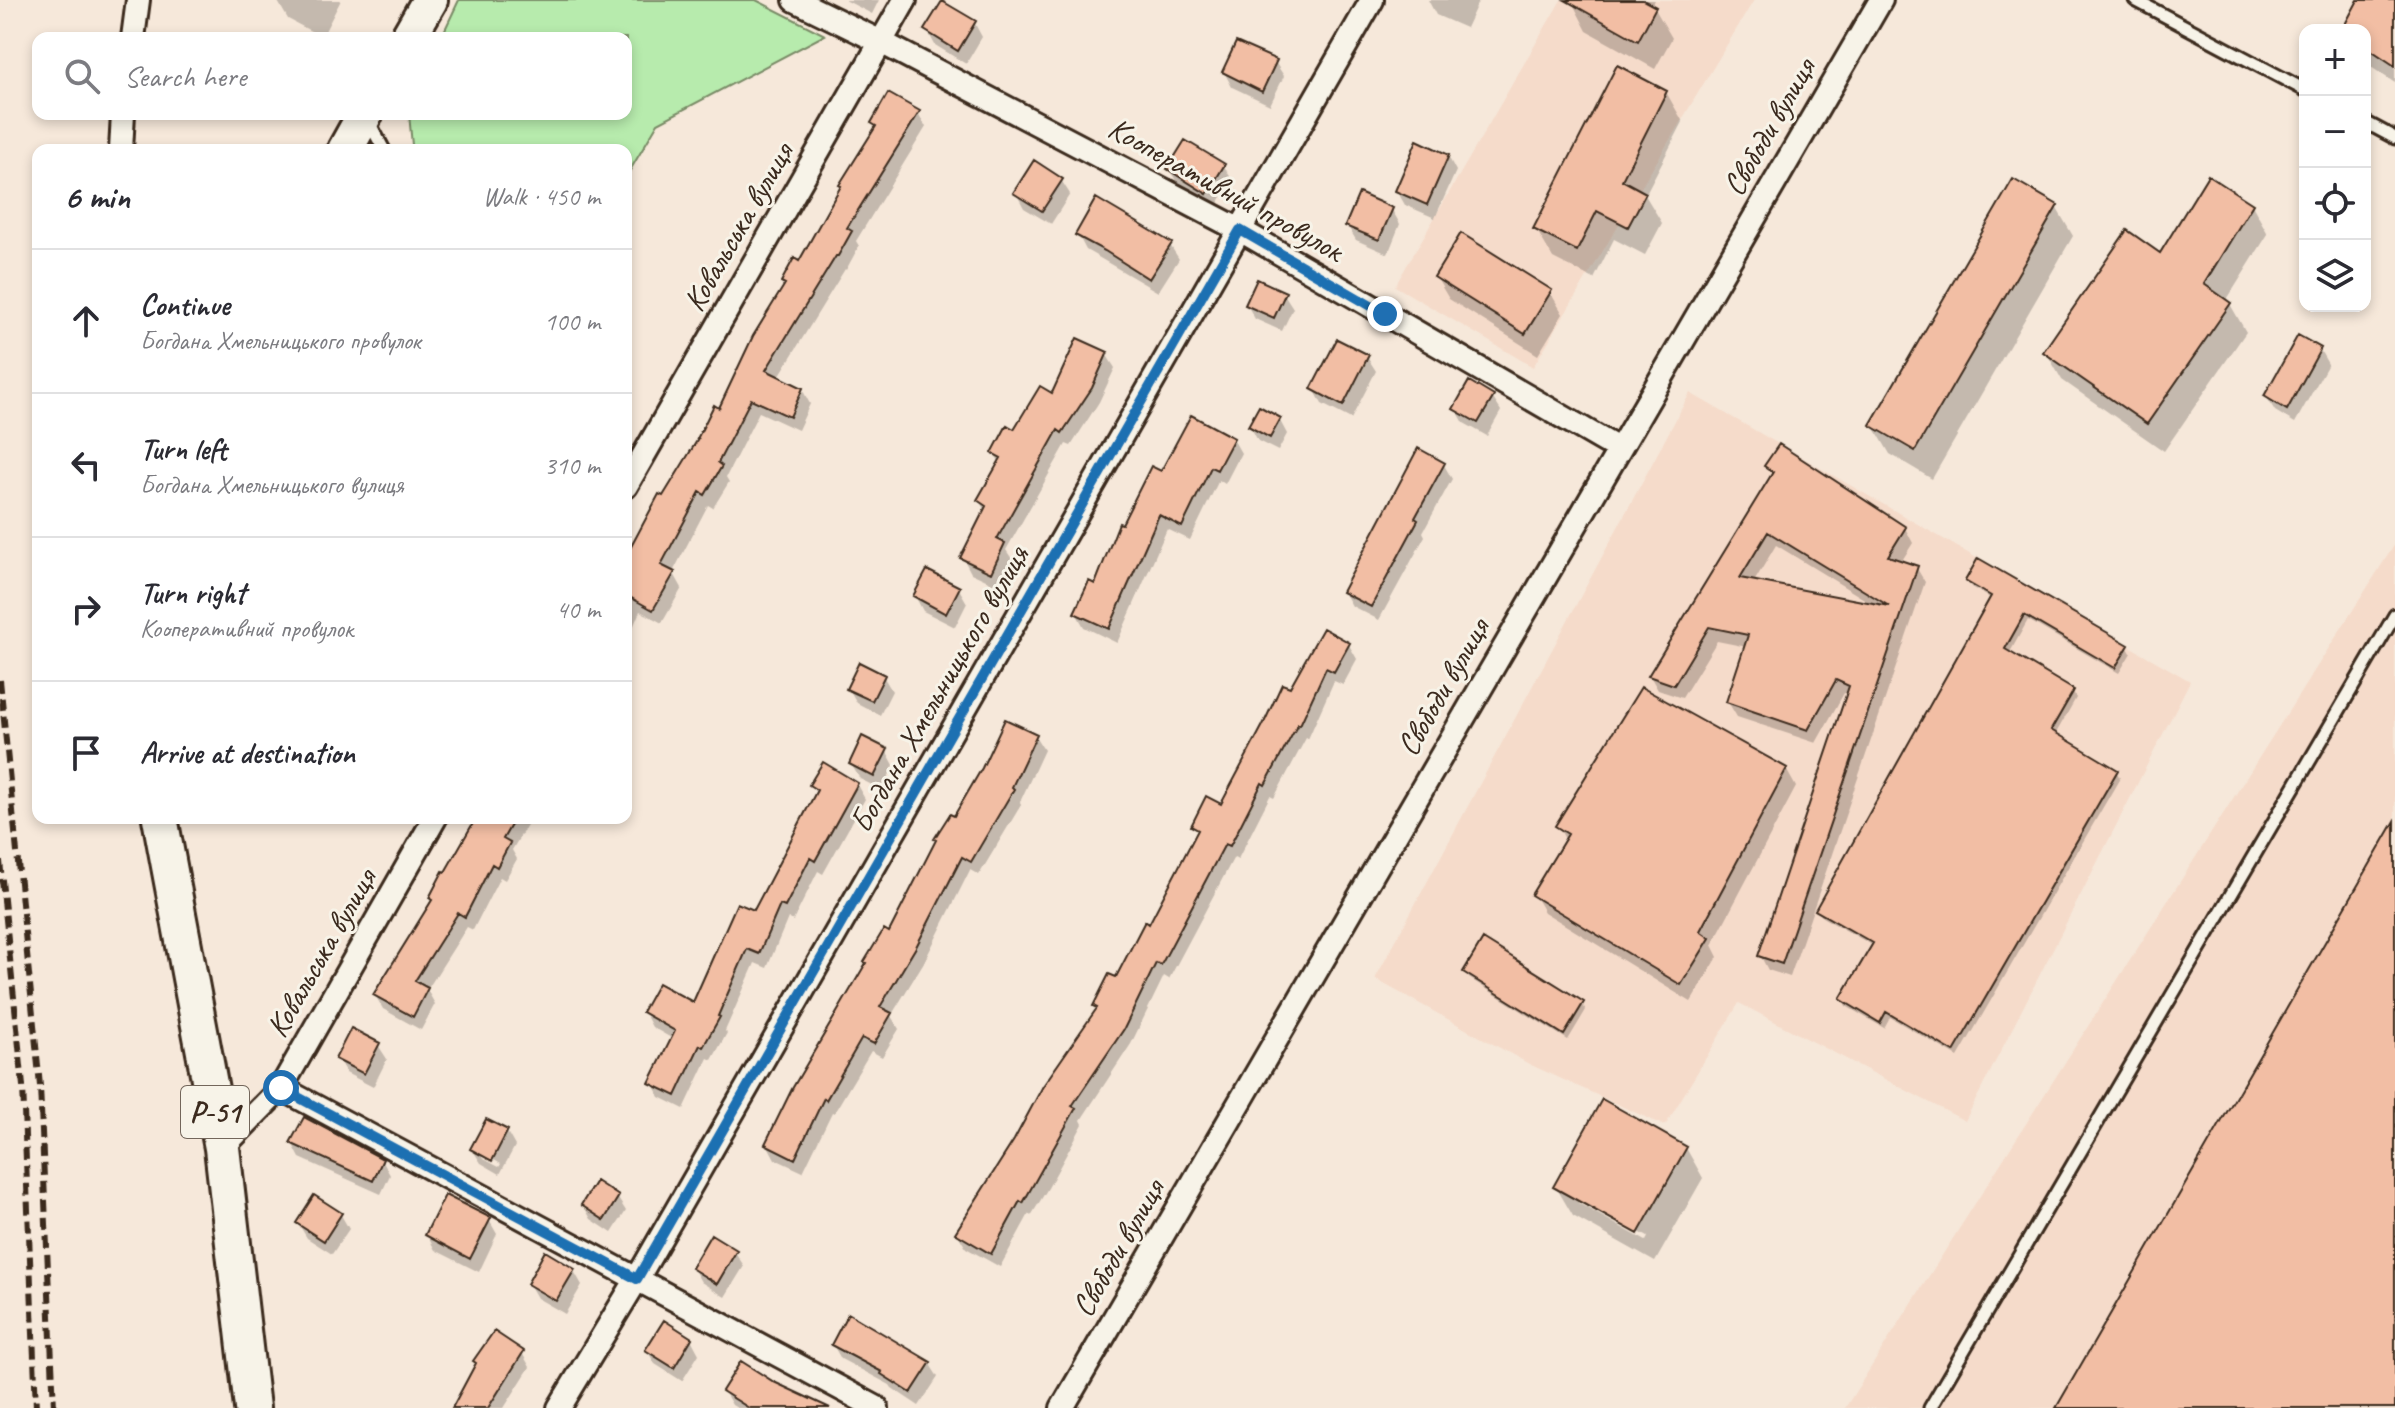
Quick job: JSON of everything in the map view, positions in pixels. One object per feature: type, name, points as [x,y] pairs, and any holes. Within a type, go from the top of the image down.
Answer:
[{"type":"main road","points":[[411,32],[430,0]]},
{"type":"main road","points":[[348,144],[362,120]]},
{"type":"main road","name":"Р-51","points":[[161,824],[222,1148],[252,1408]]},
{"type":"street","points":[[134,32],[138,0]]},
{"type":"street","name":"Кооперативний провулок","points":[[795,0],[1240,230],[1618,449]]},
{"type":"street","name":"Ковальська вулиця","points":[[632,476],[905,0]]},
{"type":"street","name":"Богдана Хмельницького вулиця","points":[[559,1408],[637,1279],[1372,0]]},
{"type":"street","name":"Свободи вулиця","points":[[1062,1408],[1881,0]]},
{"type":"street","points":[[121,144],[123,120]]},
{"type":"street","name":"Ковальська вулиця","points":[[222,1148],[281,1088],[432,824]]},
{"type":"street","points":[[281,1088],[877,1408]]},
{"type":"lane","points":[[2135,0],[2299,87]]},
{"type":"lane","points":[[368,120],[381,144]]},
{"type":"lane","points":[[2371,125],[2395,138]]},
{"type":"lane","points":[[1930,1408],[2395,615]]},
{"type":"shaded area","points":[[1561,0],[1754,0],[1533,367],[1395,286]]},
{"type":"shaded area","points":[[1690,393],[2190,681],[1965,1121],[1739,1003],[1665,1126],[1531,1065],[1375,979]]},
{"type":"shaded area","points":[[2395,544],[2395,1408],[1845,1408]]},
{"type":"green space","points":[[459,0],[756,0],[825,35],[658,123],[632,167],[632,144],[412,144],[410,120],[632,120],[632,32],[444,32]]},
{"type":"building","points":[[1565,0],[1643,0],[1656,7],[1638,41]]},
{"type":"building","points":[[2358,0],[2395,0],[2395,66],[2371,50],[2371,24],[2345,24]]},
{"type":"building","points":[[942,1],[976,21],[958,51],[924,30]]},
{"type":"building","points":[[1236,42],[1277,60],[1262,92],[1222,72]]},
{"type":"building","points":[[1617,65],[1667,91],[1622,180],[1646,193],[1628,227],[1597,211],[1577,251],[1533,229]]},
{"type":"building","points":[[888,93],[920,111],[847,228],[852,231],[838,256],[766,370],[803,388],[790,417],[751,399],[718,463],[722,466],[705,495],[700,492],[661,565],[675,572],[653,610],[632,598],[632,545],[659,494],[663,496],[698,439],[714,405],[719,408],[753,336],[785,284],[781,282],[794,258],[799,261],[839,185],[876,126],[871,123]]},
{"type":"building","points":[[1185,140],[1225,164],[1207,194],[1167,169]]},
{"type":"building","points":[[1417,140],[1449,155],[1427,205],[1395,191]]},
{"type":"building","points":[[1034,160],[1063,179],[1042,211],[1013,193]]},
{"type":"building","points":[[2208,175],[2253,204],[2204,284],[2231,303],[2147,424],[2043,352],[2127,230],[2160,253]]},
{"type":"building","points":[[2013,179],[2058,205],[1915,451],[1870,425]]},
{"type":"building","points":[[1359,193],[1393,208],[1379,240],[1345,226]]},
{"type":"building","points":[[1096,198],[1172,243],[1149,279],[1075,235]]},
{"type":"building","points":[[1461,233],[1552,290],[1525,334],[1434,277]]},
{"type":"building","points":[[1257,279],[1286,292],[1274,318],[1245,305]]},
{"type":"building","points":[[2298,335],[2321,348],[2287,410],[2264,396]]},
{"type":"building","points":[[1077,338],[1108,352],[1092,388],[1062,433],[1058,430],[997,539],[1005,543],[991,573],[960,558],[986,506],[977,500],[1001,458],[992,453],[1007,425],[1014,429],[1040,386],[1052,393]]},
{"type":"building","points":[[1337,339],[1369,355],[1343,406],[1311,389]]},
{"type":"building","points":[[1469,381],[1494,396],[1478,423],[1453,409]]},
{"type":"building","points":[[1259,406],[1281,418],[1270,438],[1248,426]]},
{"type":"building","points":[[1191,415],[1234,438],[1217,470],[1211,467],[1182,527],[1159,515],[1109,629],[1074,613],[1089,581],[1095,584],[1119,523],[1122,524],[1151,466],[1161,471]]},
{"type":"building","points":[[1779,444],[1906,527],[1888,556],[1918,566],[1782,964],[1758,956],[1849,686],[1836,680],[1808,730],[1726,702],[1748,635],[1709,627],[1674,685],[1648,676],[1773,472],[1764,466]],"holes":[[[1768,532],[1889,606],[1740,578]]]},
{"type":"building","points":[[1418,448],[1445,463],[1371,607],[1342,592]]},
{"type":"building","points":[[1978,558],[2129,645],[2115,668],[2024,615],[2005,649],[2074,690],[2051,730],[2118,770],[1954,1052],[1886,1012],[1880,1023],[1840,999],[1873,943],[1815,910],[1991,596],[1965,581]]},
{"type":"building","points":[[927,570],[960,587],[946,614],[913,596]]},
{"type":"building","points":[[1323,628],[1350,643],[1334,672],[1326,668],[1300,725],[1265,785],[1262,783],[1230,846],[1225,844],[1161,965],[1156,963],[1124,1029],[1072,1106],[1076,1108],[991,1254],[955,1233],[1014,1140],[1043,1086],[1097,1008],[1093,1006],[1109,974],[1116,977],[1145,921],[1149,924],[1198,830],[1191,826],[1206,796],[1221,804],[1282,684],[1290,687]]},
{"type":"building","points":[[859,662],[885,675],[872,701],[846,689]]},
{"type":"building","points":[[1641,687],[1787,768],[1700,931],[1710,938],[1681,985],[1531,895],[1568,834],[1555,826]]},
{"type":"building","points":[[1005,719],[1037,734],[1012,787],[1014,789],[971,862],[962,857],[916,947],[880,1007],[892,1013],[874,1044],[862,1038],[826,1100],[824,1098],[795,1159],[765,1144],[792,1089],[864,962],[884,929],[889,932],[934,839],[950,814],[954,816],[982,768]]},
{"type":"building","points":[[862,736],[888,749],[874,777],[849,764]]},
{"type":"building","points":[[823,762],[858,783],[815,861],[810,858],[785,907],[780,905],[759,954],[747,949],[720,1017],[703,1047],[700,1045],[676,1096],[649,1083],[675,1031],[642,1012],[658,983],[693,1002],[737,903],[754,910],[817,790],[809,785]]},
{"type":"building","points":[[2395,821],[2395,1408],[2056,1408]]},
{"type":"building","points":[[473,824],[512,824],[503,839],[510,843],[497,867],[492,864],[465,917],[458,913],[415,981],[428,988],[413,1017],[373,995],[432,900],[429,898]]},
{"type":"building","points":[[1483,939],[1584,1002],[1564,1035],[1463,972]]},
{"type":"building","points":[[351,1028],[380,1043],[364,1074],[335,1059]]},
{"type":"building","points":[[1602,1099],[1687,1147],[1638,1234],[1553,1187]]},
{"type":"building","points":[[304,1117],[383,1159],[373,1181],[290,1143]]},
{"type":"building","points":[[486,1119],[508,1130],[492,1161],[470,1149]]},
{"type":"building","points":[[596,1181],[619,1196],[604,1220],[581,1205]]},
{"type":"building","points":[[314,1195],[342,1213],[324,1241],[296,1223]]},
{"type":"building","points":[[445,1195],[491,1218],[470,1259],[425,1235]]},
{"type":"building","points":[[711,1234],[737,1250],[717,1284],[691,1268]]},
{"type":"building","points":[[545,1251],[575,1269],[556,1301],[527,1284]]},
{"type":"building","points":[[848,1313],[931,1362],[911,1393],[882,1372],[831,1345]]},
{"type":"building","points":[[664,1320],[692,1338],[674,1368],[645,1350]]},
{"type":"building","points":[[494,1331],[524,1351],[488,1408],[452,1408],[476,1363],[473,1361]]},
{"type":"building","points":[[741,1361],[774,1382],[830,1408],[749,1408],[722,1391]]},
{"type":"railway","points":[[0,680],[40,1086],[54,1408]]},
{"type":"railway","points":[[0,861],[23,1086],[36,1408]]},
{"type":"route","points":[[281,1088],[637,1279],[1240,230],[1385,314]]}]
